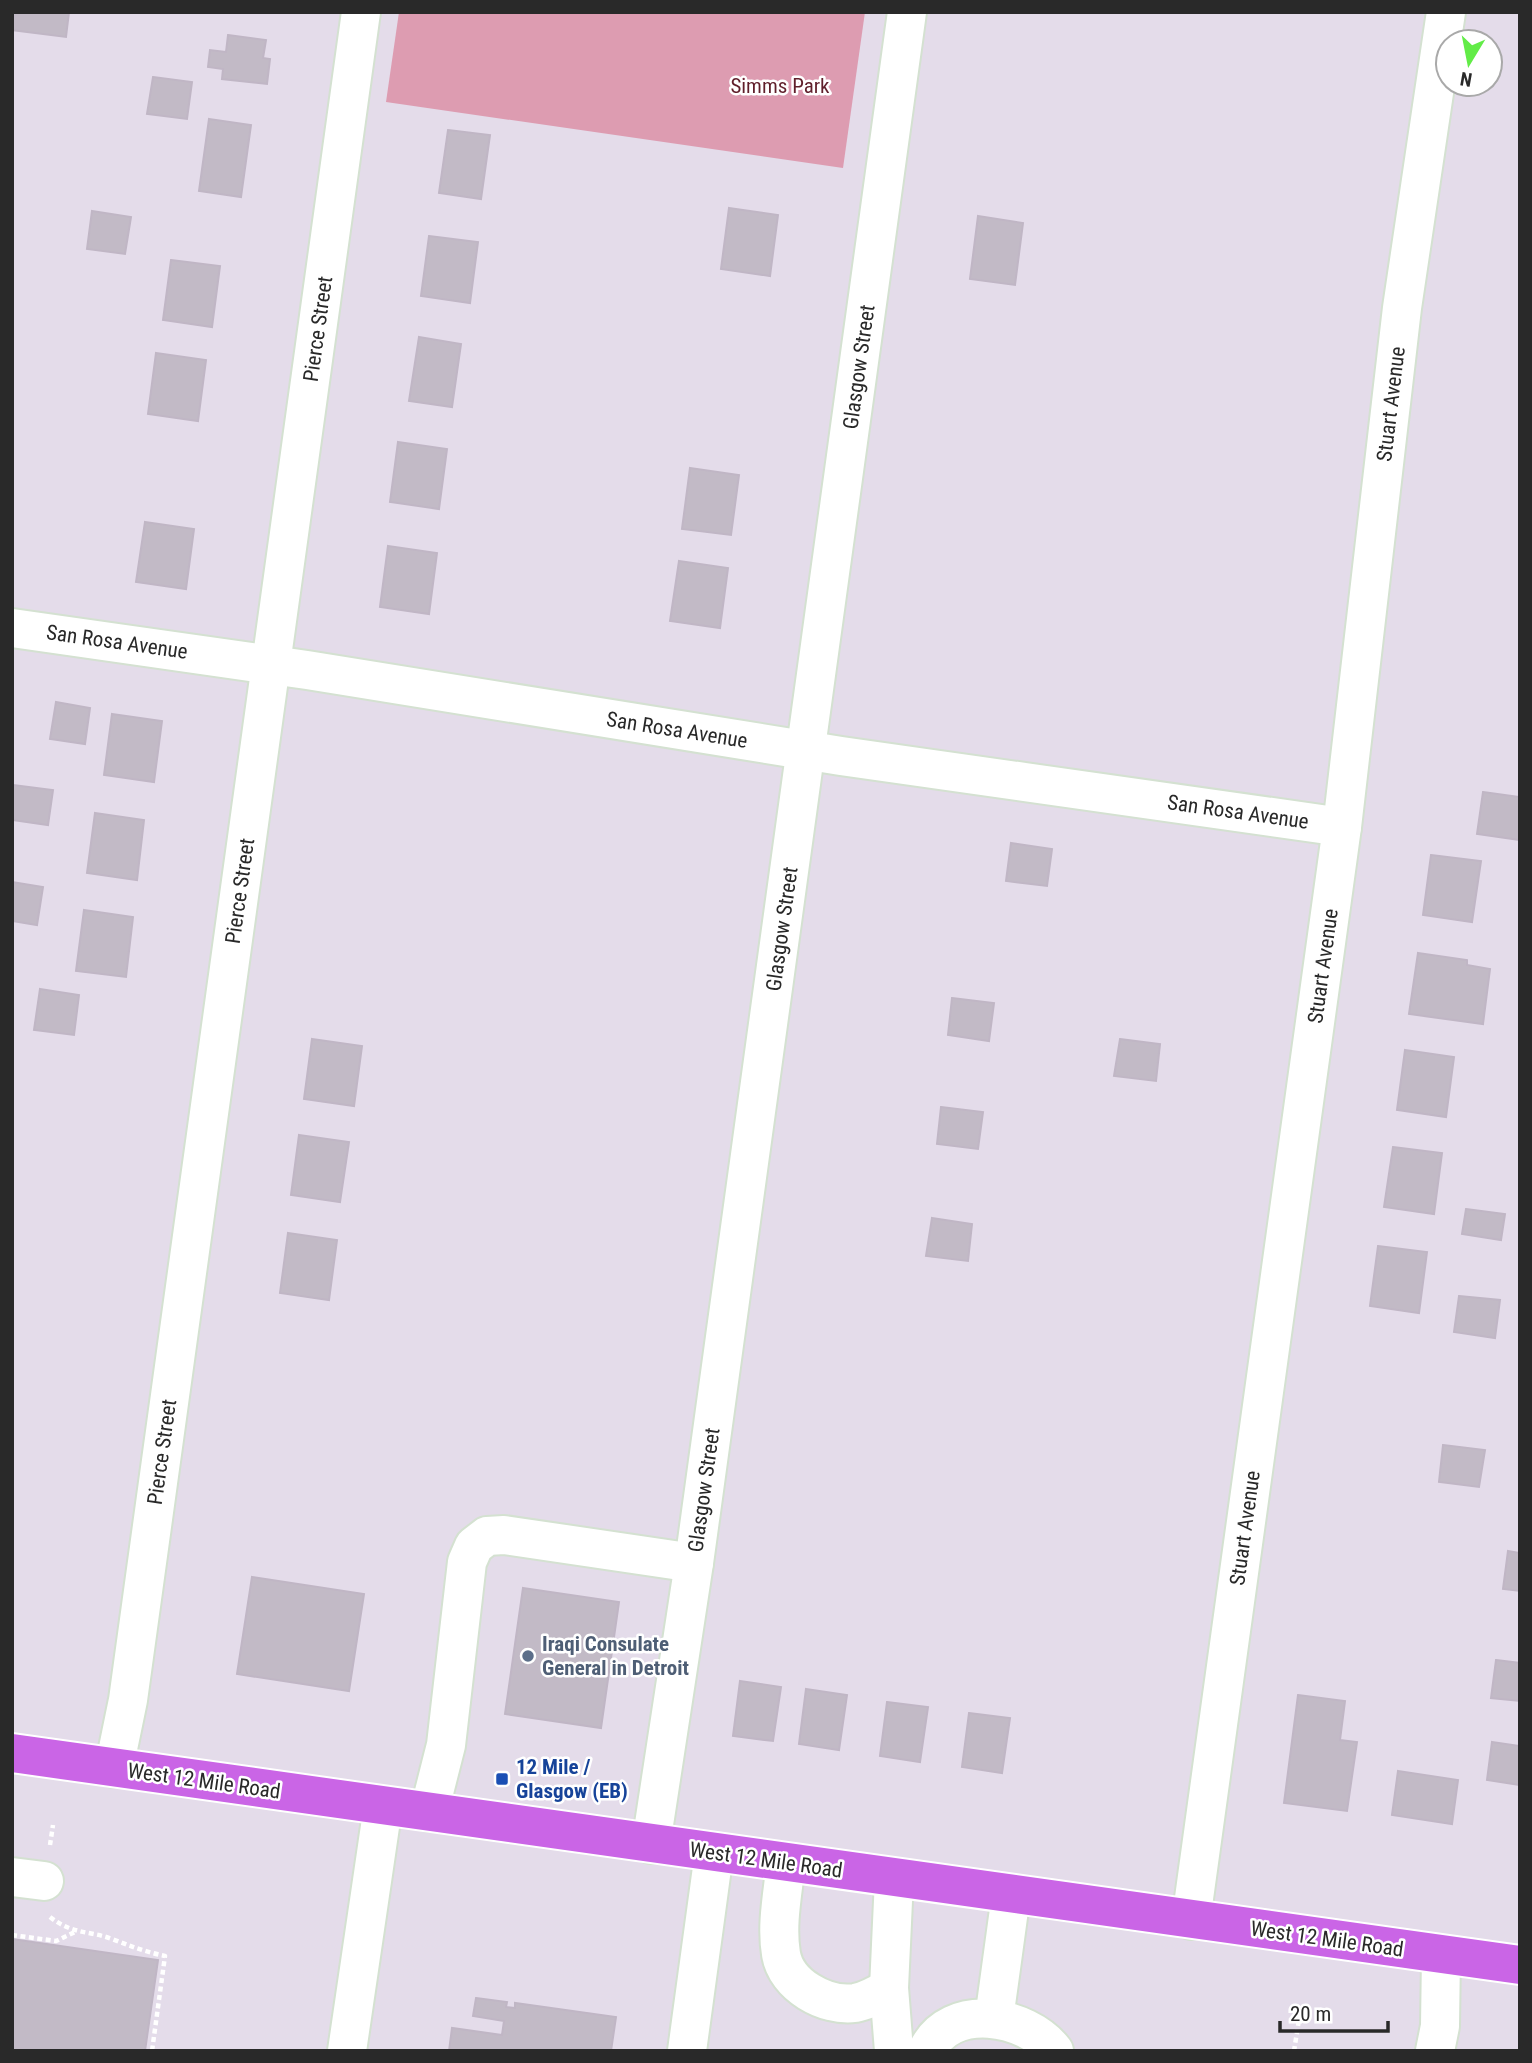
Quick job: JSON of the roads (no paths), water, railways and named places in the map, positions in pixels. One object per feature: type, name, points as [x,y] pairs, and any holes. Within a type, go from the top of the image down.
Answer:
[{"type":"main road","name":"West 12 Mile Road","points":[[12,1753],[1520,1965]]},
{"type":"street","name":"Pierce Street","points":[[114,1768],[128,1700],[361,12]]},
{"type":"street","name":"Glasgow Street","points":[[651,1844],[694,1563],[907,12]]},
{"type":"street","name":"Stuart Avenue","points":[[1191,1920],[1342,827],[1402,308],[1446,12]]},
{"type":"street","name":"San Rosa Avenue","points":[[12,628],[271,665],[807,750],[1342,827]]},
{"type":"street","points":[[429,1812],[446,1745],[463,1584],[474,1546],[487,1536],[504,1535],[694,1563]]},
{"type":"street","points":[[348,2051],[383,1806]]},
{"type":"street","points":[[687,2051],[714,1853]]},
{"type":"street","points":[[786,1862],[779,1934],[781,1956],[789,1973],[820,1998],[839,2003],[856,2003],[889,1988]]},
{"type":"street","points":[[894,1879],[889,1988],[894,2051]]},
{"type":"street","points":[[995,2019],[1011,1895]]},
{"type":"street","points":[[1435,2051],[1440,2026],[1441,1955]]},
{"type":"street","points":[[927,2051],[942,2032],[956,2023],[995,2019],[1028,2028],[1045,2038],[1054,2051]]},
{"type":"place","name":"Iraqi Consulate General in Detroit","points":[[528,1656]]},
{"type":"place","name":"12 Mile / Glasgow (EB)","points":[[502,1779]]},
{"type":"park label","name":"Simms Park","points":[[780,86]]}]
